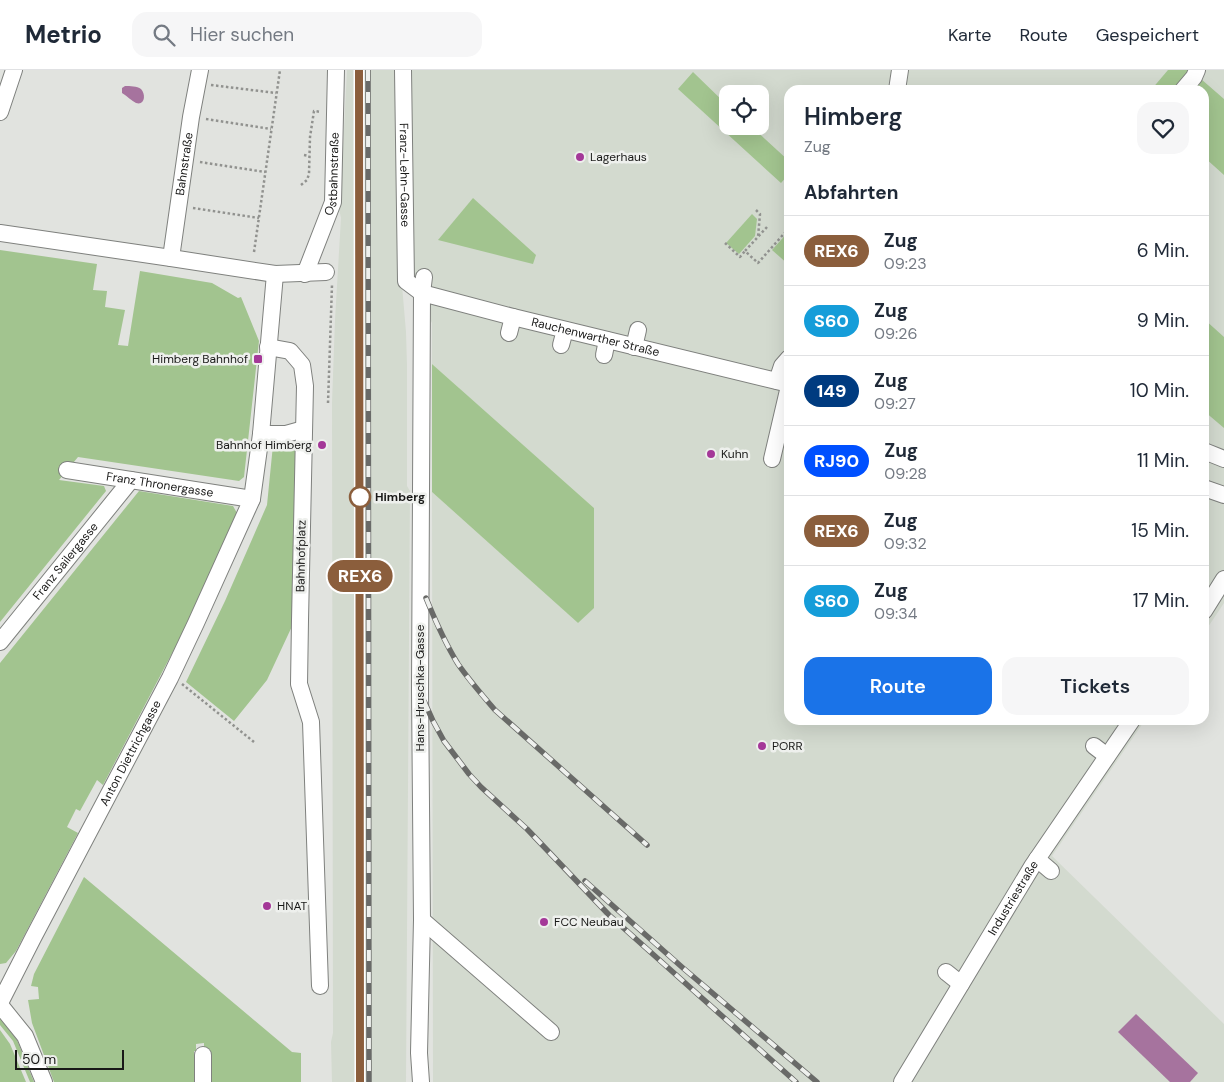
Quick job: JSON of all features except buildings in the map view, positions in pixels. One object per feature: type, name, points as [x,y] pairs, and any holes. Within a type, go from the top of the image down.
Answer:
[{"type":"street","points":[[0,112],[14,70]]},
{"type":"street","name":"Ostbahnstraße","points":[[305,274],[333,202],[336,70]]},
{"type":"street","name":"Franz-Lehn-Gasse","points":[[404,70],[406,281]]},
{"type":"street","points":[[898,85],[900,70]]},
{"type":"street","points":[[1187,85],[1194,77],[1197,70]]},
{"type":"street","name":"Bahnstraße","points":[[171,258],[198,77]]},
{"type":"street","points":[[0,233],[276,274],[326,272]]},
{"type":"street","points":[[252,499],[261,434],[276,274]]},
{"type":"street","name":"Rauchenwarther Straße","points":[[406,281],[423,285],[511,325],[605,348],[634,347],[784,384]]},
{"type":"street","name":"Hans-Hruschka-Gasse","points":[[421,1082],[419,1053],[422,920],[420,680],[423,285]]},
{"type":"street","points":[[634,347],[638,330]]},
{"type":"street","name":"Bahnhofplatz","points":[[268,347],[290,351],[302,365],[305,386],[299,684],[311,722],[320,986]]},
{"type":"street","points":[[784,358],[782,366],[784,378]]},
{"type":"street","points":[[772,459],[784,390]]},
{"type":"street","points":[[261,434],[286,434],[304,429]]},
{"type":"street","points":[[1209,453],[1224,459]]},
{"type":"street","name":"Franz Thronergasse","points":[[67,470],[252,499]]},
{"type":"street","name":"Franz Sailergasse","points":[[0,642],[131,480]]},
{"type":"street","name":"Anton Diettrichgasse","points":[[0,1004],[37,929],[170,678],[252,499]]},
{"type":"street","points":[[1209,603],[1224,579]]},
{"type":"street","name":"Industriestraße","points":[[902,1082],[911,1052],[961,984],[1037,859],[1129,725]]},
{"type":"street","points":[[1094,746],[1107,756]]},
{"type":"street","points":[[1037,859],[1051,871]]},
{"type":"street","points":[[422,920],[551,1032]]},
{"type":"street","points":[[946,972],[961,984]]},
{"type":"street","points":[[0,1004],[25,1036],[44,1082]]},
{"type":"street","points":[[203,1056],[203,1082]]},
{"type":"path","points":[[254,252],[280,70]]},
{"type":"path","points":[[198,77],[276,93]]},
{"type":"path","points":[[302,185],[307,180],[309,174],[312,111],[335,114]]},
{"type":"path","points":[[191,117],[271,129]]},
{"type":"path","points":[[304,155],[309,156]]},
{"type":"path","points":[[185,160],[265,172]]},
{"type":"path","points":[[178,205],[259,218]]},
{"type":"path","points":[[756,210],[760,214],[758,237]]},
{"type":"path","points":[[725,243],[740,257],[767,227]]},
{"type":"path","points":[[745,251],[758,263],[784,234]]},
{"type":"path","points":[[326,272],[331,274],[332,279],[328,403]]},
{"type":"path","points":[[170,678],[184,686],[254,742]]},
{"type":"shaded area","points":[[347,70],[1224,70],[1224,603],[1209,626],[1209,85],[784,85],[784,725],[1142,725],[1052,856],[1224,1024],[1224,1082],[433,1082],[432,492],[578,623],[594,508],[432,364],[432,323],[400,262],[406,332],[407,486],[410,491],[406,1082],[332,1082],[332,403],[341,218],[338,204],[341,188]]},
{"type":"shaded area","points":[[125,86],[141,89],[144,94],[143,101],[136,103],[122,93],[122,88]]},
{"type":"shaded area","points":[[1136,1014],[1198,1073],[1190,1082],[1170,1082],[1118,1032]]},
{"type":"green space","points":[[1168,70],[1192,70],[1181,85],[1155,85]]},
{"type":"green space","points":[[693,72],[719,97],[719,126],[678,89]]},
{"type":"green space","points":[[1201,79],[1208,85],[1196,85]]},
{"type":"green space","points":[[1209,86],[1224,99],[1224,175],[1209,162]]},
{"type":"green space","points":[[728,135],[761,135],[784,156],[784,180],[781,183]]},
{"type":"green space","points":[[473,198],[536,255],[533,264],[438,240]]},
{"type":"green space","points":[[752,214],[757,219],[755,236],[739,254],[726,243]]},
{"type":"green space","points":[[784,237],[784,261],[772,250]]},
{"type":"green space","points":[[0,250],[97,264],[93,290],[107,291],[105,307],[125,310],[118,345],[128,346],[140,271],[212,283],[238,298],[241,297],[259,341],[244,477],[239,481],[78,457],[59,480],[104,486],[106,491],[0,622]]},
{"type":"green space","points":[[1209,324],[1224,337],[1224,428],[1209,415]]},
{"type":"green space","points":[[432,364],[594,508],[594,608],[578,623],[432,492]]},
{"type":"green space","points":[[273,445],[297,445],[294,622],[267,680],[234,721],[186,682],[225,601],[267,505]]},
{"type":"green space","points":[[139,491],[233,506],[237,513],[180,638],[103,785],[97,780],[80,811],[76,809],[67,827],[78,833],[16,951],[6,963],[0,964],[0,663]]},
{"type":"green space","points":[[84,877],[292,1052],[301,1053],[301,1082],[211,1082],[211,1052],[204,1051],[204,1043],[196,1044],[196,1051],[194,1051],[194,1082],[54,1082],[32,1023],[28,1000],[39,999],[38,987],[31,986],[34,974]]},
{"type":"green space","points":[[0,1018],[17,1040],[34,1082],[30,1082],[13,1041],[0,1025]]},
{"type":"green space","points":[[0,1030],[10,1044],[26,1082],[0,1082]]},
{"type":"railway","points":[[359,70],[360,1082]]},
{"type":"railway","points":[[368,70],[369,1082]]},
{"type":"railway","points":[[426,598],[458,664],[495,710],[647,845]]},
{"type":"railway","points":[[424,701],[444,741],[481,787],[527,829],[609,915],[796,1082]]},
{"type":"railway","points":[[585,881],[683,968],[817,1082]]},
{"type":"train","name":"REX6","points":[[359,70],[360,1082]]},
{"type":"place","name":"Lagerhaus","points":[[580,157]]},
{"type":"place","name":"Himberg Bahnhof","points":[[258,359]]},
{"type":"place","name":"Bahnhof Himberg","points":[[322,445]]},
{"type":"place","name":"Kuhn","points":[[711,454]]},
{"type":"place","name":"Himberg","points":[[360,497]]},
{"type":"place","name":"PORR","points":[[762,746]]},
{"type":"place","name":"HNAT","points":[[267,906]]},
{"type":"place","name":"FCC Neubau","points":[[544,922]]}]
